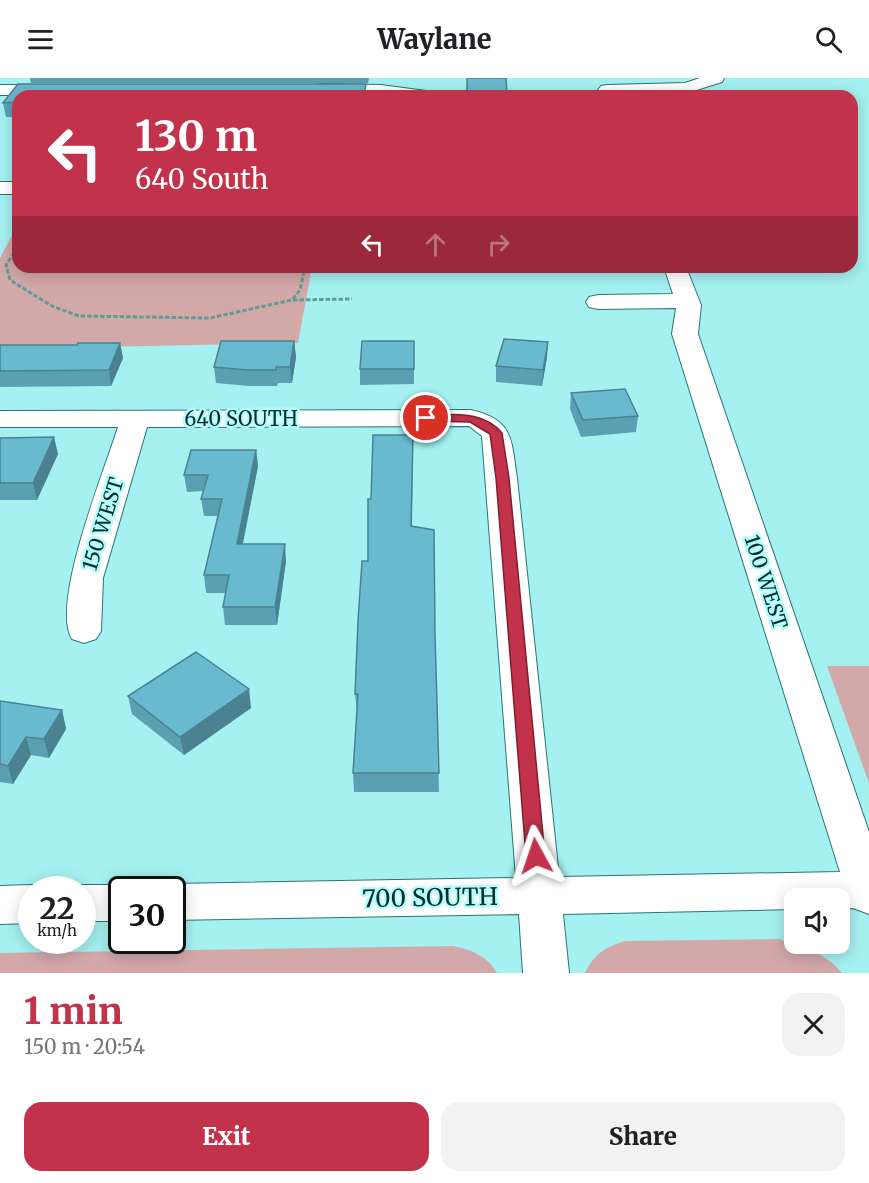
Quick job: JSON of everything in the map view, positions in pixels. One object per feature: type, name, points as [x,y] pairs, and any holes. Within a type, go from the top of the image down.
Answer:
[{"type":"street","points":[[606,88],[687,88],[716,78]]},
{"type":"street","points":[[303,89],[381,90]]},
{"type":"street","points":[[0,90],[70,90]]},
{"type":"street","name":"100 WEST","points":[[677,273],[687,301],[685,334],[868,893]]},
{"type":"street","points":[[598,302],[687,301]]},
{"type":"street","name":"640 SOUTH","points":[[0,419],[471,418],[496,433],[499,445],[539,896]]},
{"type":"street","name":"150 WEST","points":[[84,631],[86,578],[135,419]]},
{"type":"street","name":"700 SOUTH","points":[[186,902],[868,893]]},
{"type":"street","points":[[539,896],[546,973]]},
{"type":"street","points":[[0,905],[18,904]]},
{"type":"path","points":[[12,256],[6,265],[10,280],[52,306],[79,316],[210,318],[292,300],[352,299]]},
{"type":"path","points":[[292,300],[300,290],[304,273]]},
{"type":"shaded area","points":[[12,235],[12,273],[311,273],[298,343],[0,349],[0,258]]},
{"type":"shaded area","points":[[827,666],[869,666],[869,783]]},
{"type":"shaded area","points":[[779,939],[784,941],[784,954],[817,954],[829,960],[842,973],[585,973],[601,952],[625,941]]},
{"type":"shaded area","points":[[453,946],[478,955],[489,962],[497,973],[0,973],[0,953],[96,954],[96,952],[108,951],[108,954],[186,954],[186,950]]},
{"type":"building","points":[[467,78],[506,78],[507,90],[467,90]]},
{"type":"building","points":[[18,84],[366,84],[365,90],[13,90]]},
{"type":"building","points":[[12,92],[12,102],[3,103]]},
{"type":"building","points":[[504,339],[548,342],[543,370],[496,366]]},
{"type":"building","points":[[221,341],[294,341],[290,367],[276,367],[276,370],[247,370],[214,367]]},
{"type":"building","points":[[362,341],[414,341],[414,369],[360,369]]},
{"type":"building","points":[[78,343],[120,343],[109,370],[0,371],[0,345],[77,345]]},
{"type":"building","points":[[625,389],[638,416],[583,420],[571,393]]},
{"type":"building","points":[[373,435],[413,435],[411,526],[434,530],[439,773],[353,773],[358,694],[355,694],[358,621],[362,561],[368,561],[368,499],[371,499]]},
{"type":"building","points":[[54,437],[33,483],[0,483],[0,438]]},
{"type":"building","points":[[191,450],[256,450],[237,544],[285,544],[275,607],[223,607],[229,575],[204,575],[222,499],[201,499],[208,475],[184,475]]},
{"type":"building","points":[[196,652],[249,689],[180,737],[128,696]]},
{"type":"building","points":[[0,701],[62,710],[44,739],[26,737],[8,766],[0,764]]},
{"type":"route","points":[[426,418],[471,418],[496,433],[499,445],[536,856]]}]
